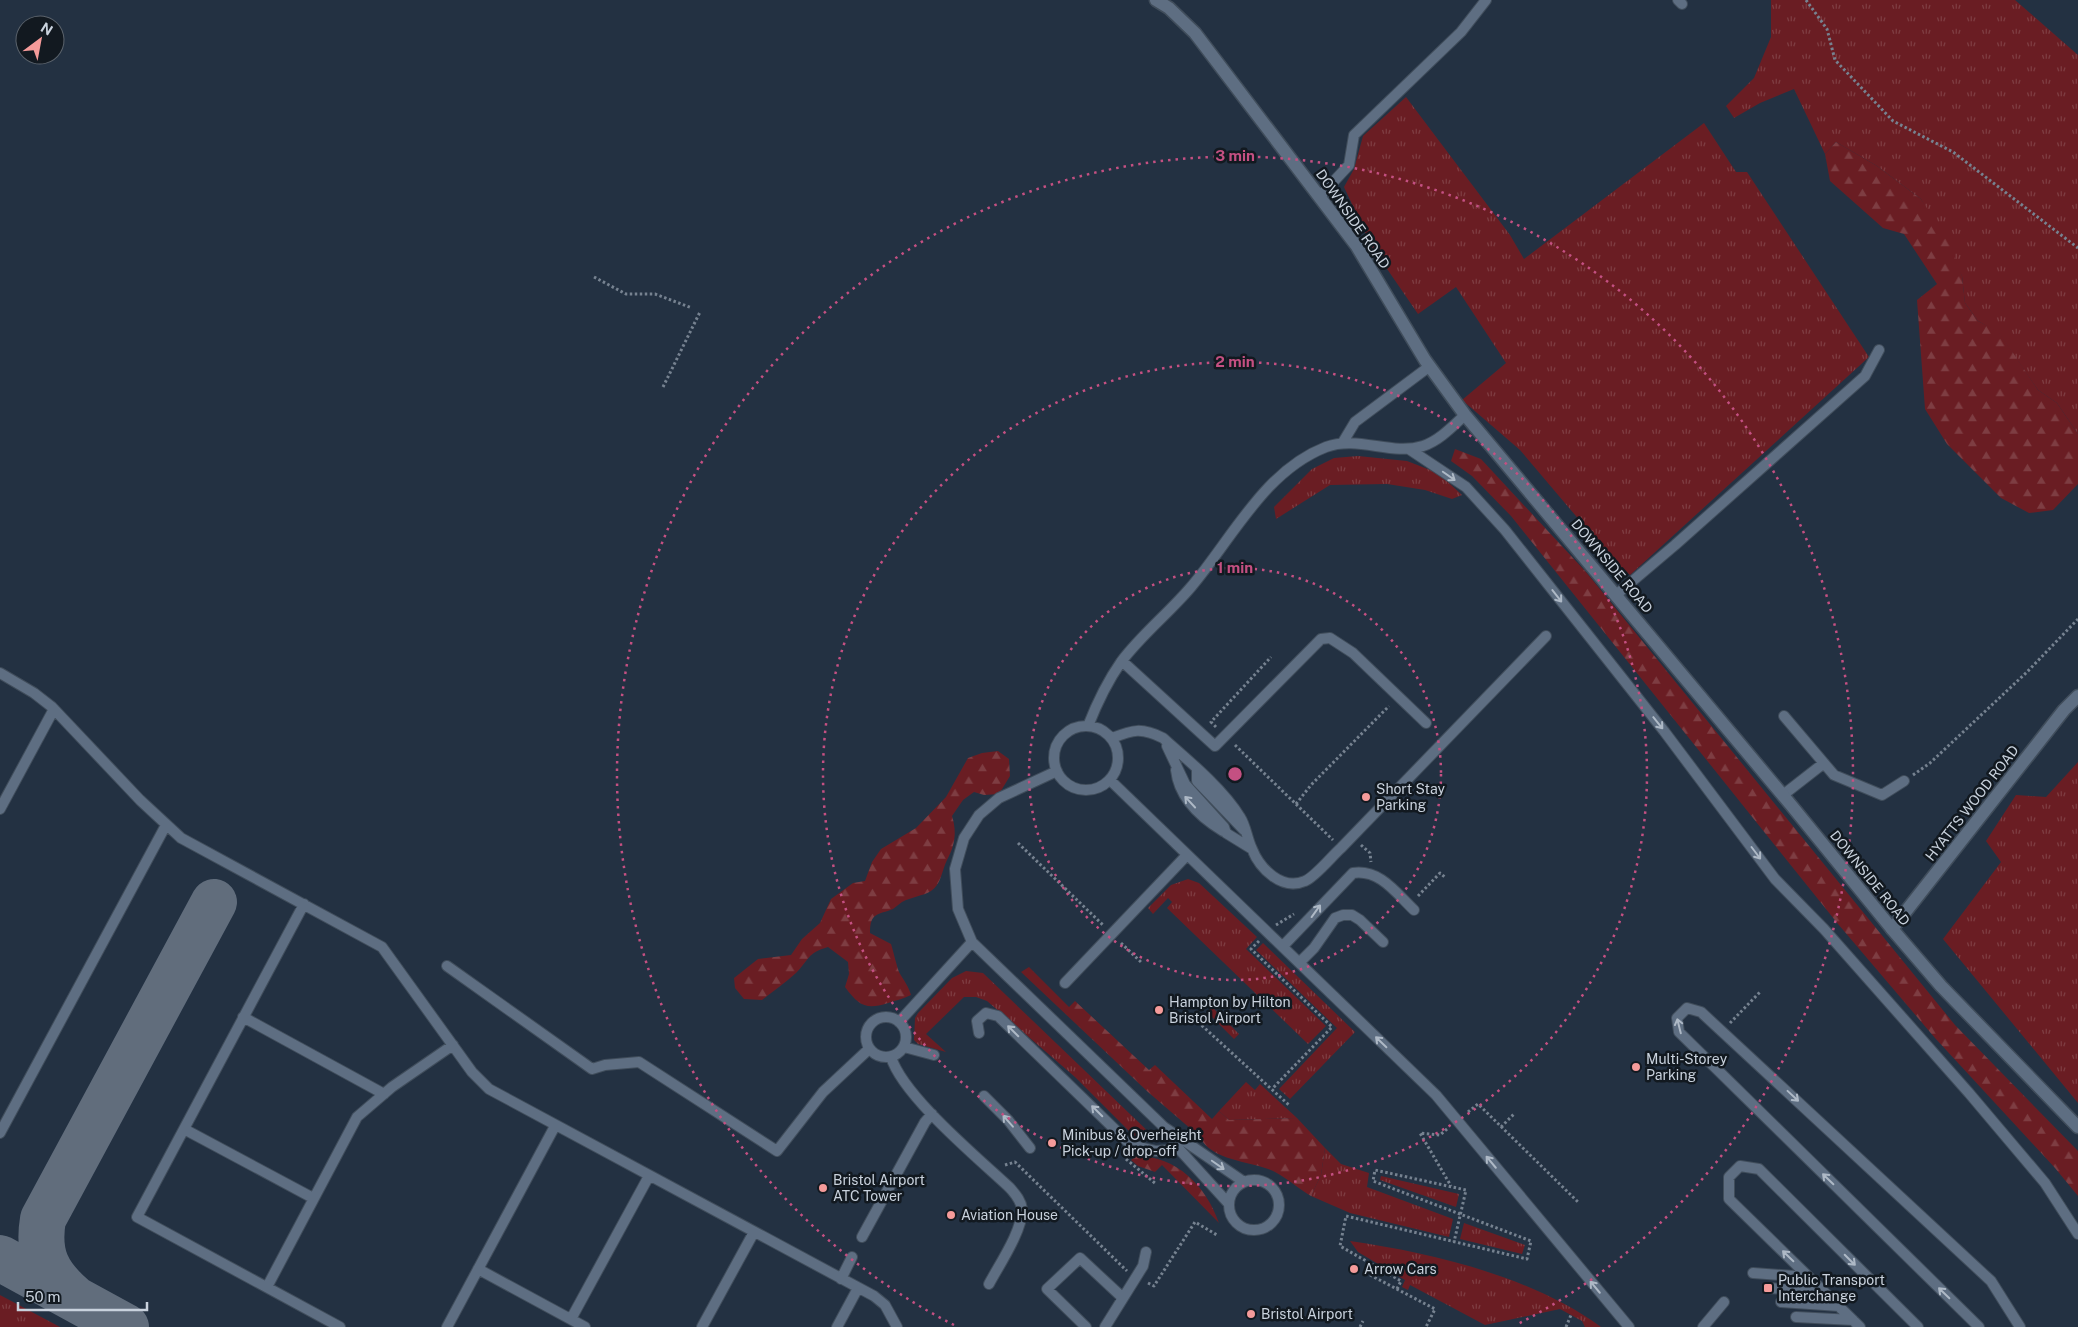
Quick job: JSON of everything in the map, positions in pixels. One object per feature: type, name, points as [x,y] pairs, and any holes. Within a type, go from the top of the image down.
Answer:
[{"type":"street","name":"DOWNSIDE ROAD","points":[[1156,0],[1169,8],[1195,33],[1356,244],[1430,366],[1465,414],[1783,795],[1892,930],[1941,986],[2078,1127]]},
{"type":"street","name":"HYATTS WOOD ROAD","points":[[1892,930],[2064,710],[2078,696]]},
{"type":"lane","points":[[1320,196],[1349,164],[1354,135],[1461,32],[1486,0]]},
{"type":"lane","points":[[1616,594],[1675,545],[1865,376],[1879,350]]},
{"type":"lane","points":[[1343,442],[1355,422],[1430,366]]},
{"type":"lane","points":[[1088,726],[1101,694],[1122,661],[1190,588],[1266,490],[1290,467],[1309,454],[1343,442],[1409,449],[1424,446],[1440,437],[1465,414]]},
{"type":"lane","points":[[1409,449],[1466,487],[1505,530],[1664,730],[1775,879],[1824,929],[2045,1183],[2078,1234]]},
{"type":"lane","points":[[1112,738],[1135,730],[1150,732],[1162,738],[1226,799],[1241,818],[1252,849],[1261,866],[1277,880],[1292,884],[1306,881],[1341,848],[1546,636]]},
{"type":"lane","points":[[1122,661],[1215,746],[1321,639],[1330,638],[1341,643],[1426,723]]},
{"type":"lane","points":[[0,673],[34,693],[54,709],[166,825],[181,838],[382,947],[477,1078],[489,1089],[874,1296],[885,1305],[897,1327]]},
{"type":"lane","points":[[0,809],[54,709]]},
{"type":"lane","points":[[1784,716],[1834,775],[1882,795],[1904,781]]},
{"type":"lane","points":[[1088,726],[1097,728],[1112,738],[1118,754],[1118,764],[1110,780],[1095,789],[1086,790],[1069,785],[1057,771],[1054,762],[1057,744],[1070,730],[1088,726]]},
{"type":"lane","points":[[1162,738],[1174,758],[1185,784],[1220,822],[1226,833],[1252,849]]},
{"type":"lane","points":[[1783,795],[1824,763]]},
{"type":"lane","points":[[1057,771],[999,798],[979,815],[964,838],[955,870],[958,909],[972,942],[1164,1127],[1244,1182],[1262,1182],[1269,1186],[1276,1194],[1278,1202],[1276,1217],[1263,1228],[1248,1230],[1235,1222],[1229,1204],[1179,1149],[1164,1127]]},
{"type":"lane","points":[[1110,780],[1436,1095],[1629,1327]]},
{"type":"lane","points":[[0,1133],[166,825]]},
{"type":"lane","points":[[1064,982],[1188,855]]},
{"type":"lane","points":[[1283,946],[1353,873],[1370,873],[1381,879],[1414,910]]},
{"type":"lane","points":[[304,904],[137,1216],[340,1327]]},
{"type":"lane","points":[[1300,962],[1314,948],[1335,918],[1343,915],[1352,914],[1383,942]]},
{"type":"lane","points":[[899,1022],[972,942]]},
{"type":"lane","points":[[448,966],[592,1069],[605,1065],[639,1062],[777,1152],[823,1092],[869,1049]]},
{"type":"lane","points":[[1979,1327],[1679,1032],[1677,1018],[1687,1008],[1701,1012],[1991,1280],[2020,1327]]},
{"type":"lane","points":[[979,1033],[977,1021],[986,1013],[998,1016],[1131,1145],[1156,1151],[1179,1149]]},
{"type":"lane","points":[[243,1017],[384,1094]]},
{"type":"lane","points":[[887,1017],[899,1022],[906,1034],[904,1047],[891,1057],[879,1056],[869,1049],[866,1044],[866,1030],[874,1020],[887,1017]]},
{"type":"lane","points":[[267,1287],[357,1117],[384,1094],[453,1045]]},
{"type":"lane","points":[[904,1047],[934,1056]]},
{"type":"lane","points":[[891,1057],[895,1071],[932,1114],[1010,1188],[1020,1201],[1022,1209],[1019,1225],[989,1284]]},
{"type":"lane","points":[[984,1096],[1008,1120],[1030,1148]]},
{"type":"lane","points":[[862,1237],[925,1122],[932,1114]]},
{"type":"lane","points":[[447,1327],[555,1126]]},
{"type":"lane","points":[[184,1129],[313,1198]]},
{"type":"lane","points":[[1856,1323],[1729,1199],[1729,1177],[1740,1166],[1759,1168],[1918,1327]]},
{"type":"lane","points":[[571,1319],[649,1176]]},
{"type":"lane","points":[[1229,1204],[1232,1194],[1244,1182]]},
{"type":"lane","points":[[702,1327],[754,1232]]},
{"type":"lane","points":[[1106,1327],[1143,1266],[1146,1252]]},
{"type":"lane","points":[[841,1278],[852,1257]]},
{"type":"lane","points":[[1086,1327],[1047,1289],[1080,1258],[1123,1298]]},
{"type":"lane","points":[[478,1269],[585,1327]]},
{"type":"lane","points":[[1753,1273],[1808,1277]]},
{"type":"lane","points":[[837,1327],[858,1288]]},
{"type":"lane","points":[[1768,1288],[1824,1292]]},
{"type":"lane","points":[[1703,1327],[1724,1302]]},
{"type":"lane","points":[[1781,1302],[1839,1306]]},
{"type":"lane","points":[[1796,1317],[1856,1323]]},
{"type":"path","points":[[1806,0],[1827,29],[1835,60],[1893,121],[1953,152],[2078,248]]},
{"type":"path","points":[[594,277],[626,294],[655,294],[692,308]]},
{"type":"path","points":[[663,387],[700,312]]},
{"type":"path","points":[[1904,781],[1930,763],[2027,672],[2078,619]]},
{"type":"path","points":[[1271,658],[1211,722],[1341,848]]},
{"type":"path","points":[[1296,804],[1311,785],[1398,696]]},
{"type":"path","points":[[1018,843],[1142,963]]},
{"type":"path","points":[[1259,941],[1251,949],[1332,1027],[1272,1089]]},
{"type":"path","points":[[1727,1026],[1760,992]]},
{"type":"path","points":[[1198,1022],[1290,1106]]},
{"type":"path","points":[[1467,1113],[1478,1104],[1578,1202]]},
{"type":"path","points":[[1501,1127],[1515,1113]]},
{"type":"path","points":[[1448,1129],[1440,1135],[1420,1133],[1451,1187]]},
{"type":"path","points":[[1005,1165],[1015,1162],[1126,1271],[1154,1286],[1195,1222],[1217,1235]]},
{"type":"path","points":[[1397,1288],[1401,1281],[1340,1246],[1346,1216],[1454,1242],[1527,1259],[1531,1241],[1460,1214],[1373,1181],[1375,1170],[1466,1190],[1460,1214],[1454,1242]]},
{"type":"path","points":[[1370,1275],[1435,1309],[1426,1327]]},
{"type":"path","points":[[1566,1327],[1571,1315]]},
{"type":"path","points":[[1360,1327],[1364,1320]]},
{"type":"green space","points":[[1771,0],[2015,0],[2078,55],[2078,434],[2057,403],[2038,390],[1999,333],[1978,321],[1965,303],[1962,276],[1921,199],[1877,166],[1836,142],[1825,154],[1794,89],[1760,103],[1734,118],[1726,106],[1754,78],[1771,37]]},
{"type":"green space","points":[[1406,97],[1510,235],[1524,259],[1704,123],[1736,172],[1747,172],[1869,357],[1630,575],[1614,561],[1520,450],[1462,400],[1506,363],[1456,287],[1418,314],[1372,247],[1344,187],[1354,169],[1363,136]]},
{"type":"green space","points":[[1836,142],[1877,166],[1921,199],[1950,244],[1962,276],[1965,303],[1978,321],[1999,332],[2038,390],[2057,403],[2078,434],[2078,484],[2053,510],[2029,513],[2001,498],[1947,444],[1925,409],[1917,300],[1937,284],[1904,234],[1883,228],[1830,181],[1825,154]]},
{"type":"green space","points":[[1455,449],[1481,459],[1586,572],[1955,1025],[2078,1151],[2078,1196],[2055,1168],[1935,1038],[1838,924],[1511,516],[1472,476],[1451,461]]},
{"type":"green space","points":[[1358,456],[1407,461],[1438,473],[1462,495],[1452,499],[1425,490],[1387,484],[1330,485],[1276,519],[1274,507],[1312,469],[1334,458]]},
{"type":"green space","points":[[998,751],[1009,759],[1010,776],[999,794],[984,795],[974,792],[963,800],[952,816],[955,833],[953,844],[937,885],[928,893],[906,900],[893,909],[876,915],[871,921],[870,933],[891,944],[899,972],[911,995],[880,1005],[864,1005],[845,987],[849,974],[848,962],[828,947],[812,954],[796,973],[762,1000],[744,999],[735,988],[734,978],[758,959],[791,955],[802,939],[820,923],[831,899],[853,883],[865,881],[872,862],[881,849],[916,828],[946,797],[968,758],[982,753]]},
{"type":"green space","points":[[2078,762],[2078,1103],[1943,939],[2001,862],[1986,841],[2016,795],[2046,797]]},
{"type":"green space","points":[[1188,879],[1199,883],[1257,937],[1246,949],[1326,1026],[1308,1044],[1167,908],[1172,902],[1168,898],[1153,914],[1148,908],[1171,885]]},
{"type":"green space","points":[[1263,943],[1355,1032],[1290,1099],[1279,1089],[1337,1028],[1256,950]]},
{"type":"green space","points":[[1029,967],[1069,1007],[1075,1001],[1149,1070],[1155,1065],[1212,1119],[1219,1111],[1229,1120],[1297,1118],[1325,1148],[1321,1175],[1311,1196],[1275,1172],[1223,1156],[1205,1145],[1199,1136],[1148,1092],[1021,972]]},
{"type":"green space","points":[[966,971],[983,973],[1155,1138],[1141,1140],[1133,1135],[1075,1077],[987,1001],[976,997],[964,997],[926,1034],[946,1052],[918,1044],[914,1040],[915,1018],[918,1013],[952,978]]},
{"type":"green space","points":[[1212,1007],[1239,1034],[1234,1039],[1207,1012]]},
{"type":"green space","points":[[1246,1082],[1255,1090],[1260,1084],[1297,1118],[1229,1120],[1219,1111]]},
{"type":"green space","points":[[1325,1148],[1341,1164],[1369,1173],[1367,1187],[1453,1219],[1449,1237],[1350,1213],[1311,1196],[1321,1175]]},
{"type":"green space","points":[[1136,1156],[1151,1157],[1177,1167],[1198,1186],[1213,1209],[1219,1223],[1162,1165],[1155,1172],[1138,1166],[1131,1160]]},
{"type":"green space","points":[[1381,1176],[1459,1194],[1456,1207],[1380,1180]]},
{"type":"green space","points":[[1464,1223],[1525,1245],[1522,1254],[1460,1239]]},
{"type":"green space","points":[[1350,1241],[1415,1252],[1448,1260],[1514,1281],[1574,1309],[1601,1327],[1585,1327],[1582,1321],[1560,1309],[1485,1325],[1410,1285],[1408,1290],[1402,1287],[1405,1280],[1358,1252]]},
{"type":"green space","points":[[0,1295],[60,1327],[0,1327]]},
{"type":"taxiway","points":[[74,1298],[57,1281],[46,1263],[42,1243],[43,1219],[214,902]]},
{"type":"taxiway","points":[[0,1258],[126,1327]]},
{"type":"place","name":"Short Stay Parking","points":[[1366,797]]},
{"type":"place","name":"Hampton by Hilton Bristol Airport","points":[[1159,1010]]},
{"type":"place","name":"Multi-Storey Parking","points":[[1636,1067]]},
{"type":"place","name":"Minibus & Overheight Pick-up / drop-off","points":[[1052,1143]]},
{"type":"place","name":"Bristol Airport ATC Tower","points":[[823,1188]]},
{"type":"place","name":"Aviation House","points":[[951,1215]]},
{"type":"place","name":"Arrow Cars","points":[[1354,1269]]},
{"type":"place","name":"Public Transport Interchange","points":[[1768,1288]]},
{"type":"place","name":"Bristol Airport","points":[[1251,1314]]}]
